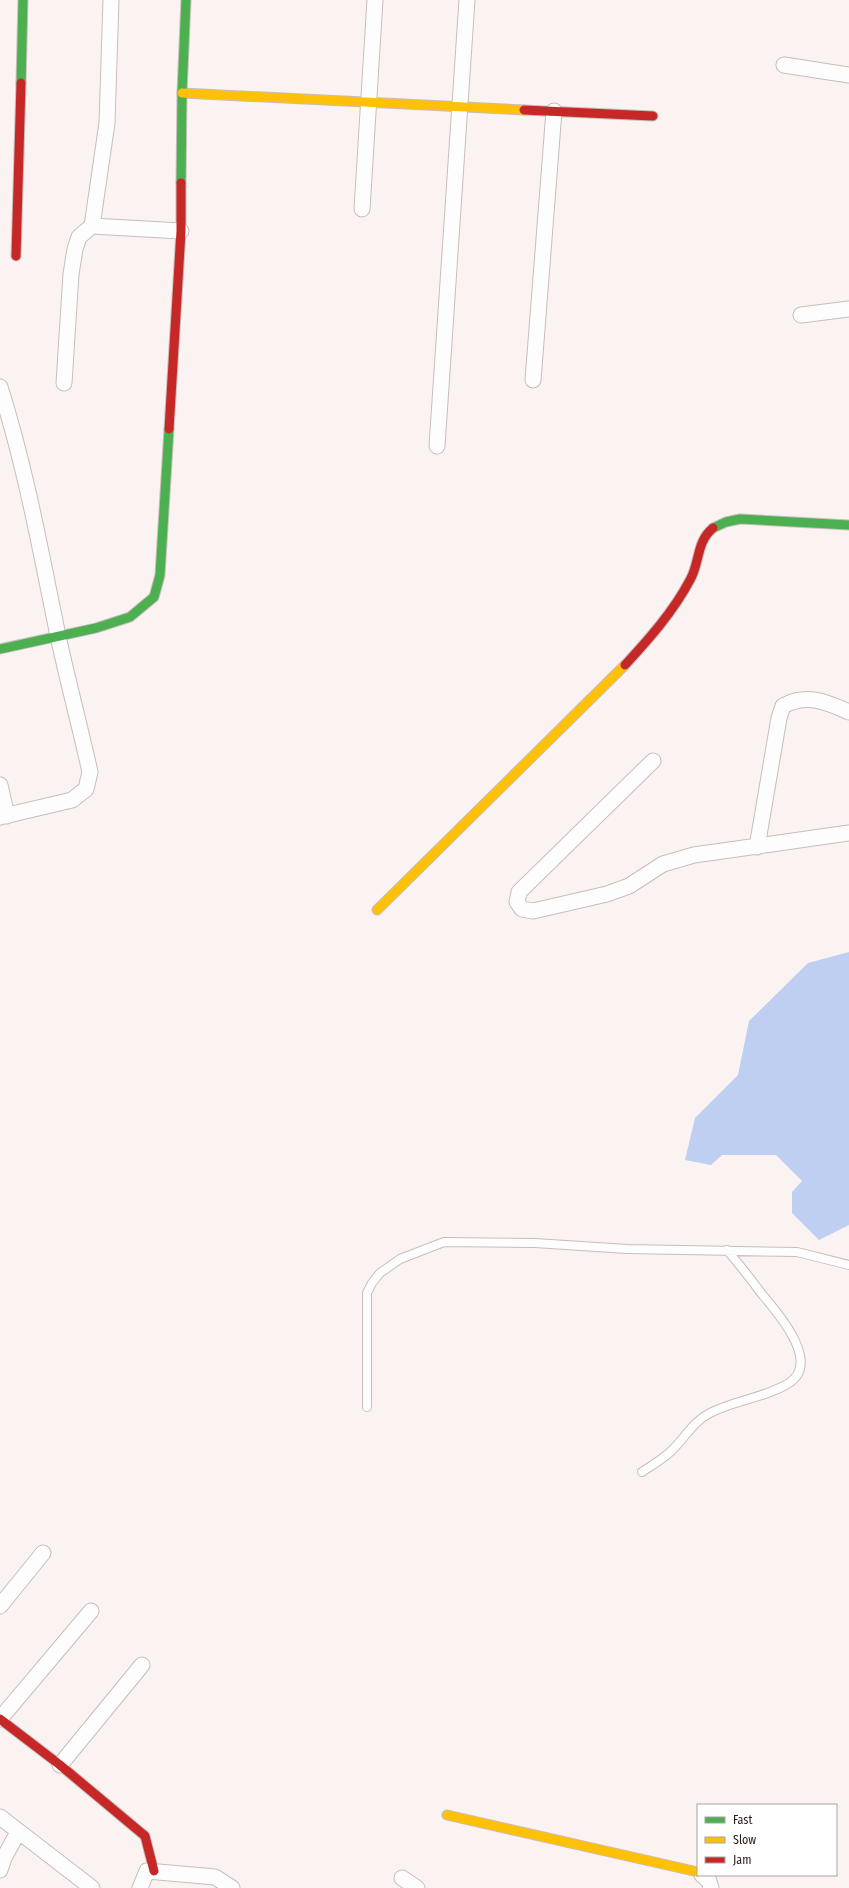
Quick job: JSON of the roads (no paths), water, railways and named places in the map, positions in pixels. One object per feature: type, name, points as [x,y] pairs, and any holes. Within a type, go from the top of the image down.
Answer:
[{"type":"street","points":[[16,256],[23,0]]},
{"type":"street","points":[[64,383],[71,274],[75,249],[79,237],[92,226],[107,123],[111,0]]},
{"type":"street","points":[[0,649],[96,628],[130,617],[154,597],[160,575],[181,231],[182,93],[186,0]]},
{"type":"street","points":[[362,209],[375,0]]},
{"type":"street","points":[[437,446],[467,0]]},
{"type":"street","points":[[784,65],[849,75]]},
{"type":"street","points":[[182,93],[653,116]]},
{"type":"street","points":[[534,380],[554,111]]},
{"type":"street","points":[[92,226],[181,231]]},
{"type":"street","points":[[801,315],[849,308]]},
{"type":"street","points":[[0,387],[6,428],[38,532],[59,637],[90,772],[86,789],[72,800],[3,817],[0,785]]},
{"type":"street","points":[[377,910],[617,675],[650,637],[677,602],[692,578],[705,536],[715,527],[727,520],[740,519],[849,526]]},
{"type":"street","points":[[757,847],[779,718],[783,706],[794,700],[808,700],[826,702],[849,712]]},
{"type":"street","points":[[653,761],[519,892],[517,902],[522,910],[533,911],[607,894],[629,886],[663,864],[694,855],[849,833]]},
{"type":"street","points":[[0,1606],[43,1553]]},
{"type":"street","points":[[91,1612],[0,1719],[60,1765],[145,1836],[154,1871]]},
{"type":"street","points":[[60,1765],[142,1665]]},
{"type":"street","points":[[447,1815],[697,1872]]},
{"type":"street","points":[[0,1817],[92,1888]]},
{"type":"street","points":[[0,1870],[4,1858],[18,1832]]},
{"type":"street","points":[[140,1888],[147,1871],[215,1877],[232,1888]]},
{"type":"street","points":[[703,1876],[709,1881],[711,1888]]},
{"type":"street","points":[[402,1878],[417,1888]]},
{"type":"lane","points":[[367,1407],[366,1293],[380,1273],[400,1259],[444,1242],[535,1243],[627,1249],[797,1252],[849,1265]]},
{"type":"lane","points":[[642,1472],[670,1452],[692,1426],[710,1413],[775,1390],[790,1382],[797,1376],[801,1363],[798,1349],[788,1327],[727,1250]]},
{"type":"water","points":[[849,952],[849,1225],[819,1240],[792,1213],[792,1192],[802,1181],[776,1155],[722,1155],[711,1165],[685,1160],[695,1118],[738,1075],[749,1021],[808,963]]}]
